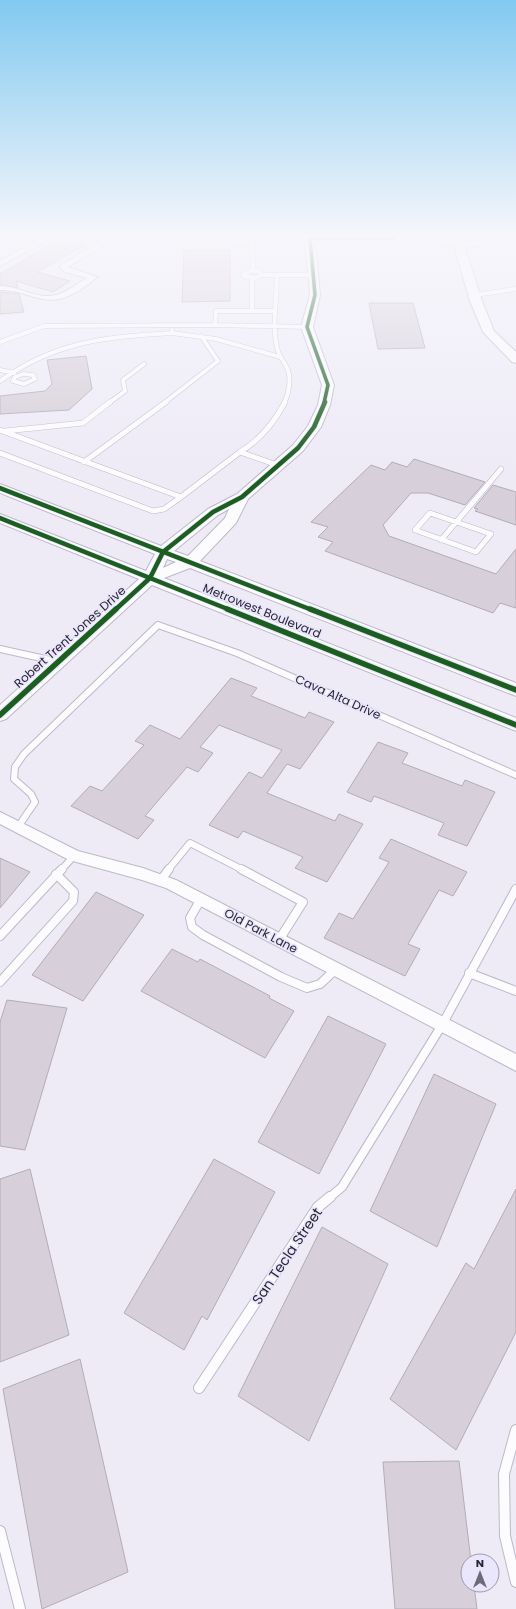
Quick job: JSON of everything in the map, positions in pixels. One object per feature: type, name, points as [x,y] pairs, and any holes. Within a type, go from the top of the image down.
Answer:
[{"type":"street","points":[[163,552],[213,512],[242,497],[298,448],[313,428],[324,406],[328,385],[307,327],[310,313]]},
{"type":"street","points":[[481,313],[489,332],[516,359]]},
{"type":"street","name":"Metrowest Boulevard","points":[[0,488],[516,690]]},
{"type":"street","points":[[190,562],[231,520],[242,497]]},
{"type":"street","name":"Metrowest Boulevard","points":[[0,518],[516,725]]},
{"type":"street","name":"Robert Trent Jones Drive","points":[[0,715],[150,578],[163,552]]},
{"type":"street","name":"Robert Trent Jones Drive","points":[[150,578],[190,562]]},
{"type":"street","name":"Old Park Lane","points":[[0,817],[74,856],[161,880],[201,899],[516,1062]]},
{"type":"lane","points":[[215,325],[216,313]]},
{"type":"lane","points":[[0,453],[153,511],[164,509],[250,446],[274,422],[287,398],[289,385],[288,370],[278,352],[274,326],[275,313]]},
{"type":"lane","points":[[0,342],[44,326],[215,325],[307,327]]},
{"type":"lane","points":[[172,326],[172,333]]},
{"type":"lane","points":[[0,380],[10,372],[29,362],[83,343],[124,335],[172,333],[201,336],[280,357]]},
{"type":"lane","points":[[84,462],[196,380],[218,361],[201,336]]},
{"type":"lane","points":[[2,431],[83,423],[125,392],[123,380],[144,364]]},
{"type":"lane","points":[[0,370],[20,374]]},
{"type":"lane","points":[[2,431],[181,497]]},
{"type":"lane","points":[[240,452],[277,465]]},
{"type":"lane","points":[[441,540],[501,469]]},
{"type":"lane","points":[[430,513],[457,522],[491,534],[476,552],[414,530],[430,513]]},
{"type":"lane","name":"Cava Alta Drive","points":[[18,827],[35,802],[31,794],[14,779],[15,767],[24,754],[158,625],[237,653],[516,775]]},
{"type":"lane","points":[[0,649],[59,662]]},
{"type":"lane","points":[[161,880],[190,843],[246,870],[303,902],[279,940]]},
{"type":"lane","points":[[0,936],[74,856]]},
{"type":"lane","points":[[0,982],[73,901],[74,892],[56,874]]},
{"type":"lane","name":"San Tecla Street","points":[[199,1388],[318,1207],[342,1187],[442,1025],[516,889]]},
{"type":"lane","points":[[201,899],[190,918],[192,927],[203,935],[281,977],[307,988],[315,987],[336,970]]},
{"type":"lane","points":[[469,973],[516,991]]},
{"type":"lane","points":[[516,1430],[504,1474],[505,1536],[516,1582]]},
{"type":"lane","points":[[0,1531],[20,1609]]},
{"type":"building","points":[[371,313],[416,313],[425,348],[378,349]]},
{"type":"building","points":[[86,356],[92,389],[69,410],[0,414],[0,396],[45,391],[52,384],[47,360]]},
{"type":"building","points":[[414,459],[485,482],[465,505],[428,493],[411,493],[383,525],[389,536],[496,574],[516,549],[516,608],[500,603],[493,613],[325,551],[333,542],[318,537],[328,527],[311,522],[371,465],[385,470],[392,462],[407,467]]},
{"type":"building","points":[[493,485],[516,492],[516,525],[475,511],[478,509],[474,508]]},
{"type":"building","points":[[231,678],[257,688],[251,696],[305,718],[309,712],[334,722],[300,769],[287,764],[267,793],[335,821],[339,814],[363,824],[327,882],[295,868],[303,857],[243,831],[238,838],[209,825],[249,772],[262,778],[282,750],[219,725],[200,747],[213,753],[198,772],[187,767],[145,816],[154,820],[138,839],[71,806],[90,786],[102,791],[144,745],[135,741],[150,725],[180,739]]},
{"type":"building","points":[[378,742],[408,753],[402,763],[462,786],[465,780],[495,792],[467,846],[438,835],[444,823],[374,796],[371,802],[347,792]]},
{"type":"building","points":[[391,839],[467,872],[453,896],[439,890],[408,944],[420,949],[405,976],[324,938],[339,913],[353,919],[389,862],[379,858]]},
{"type":"building","points":[[0,858],[30,872],[0,908]]},
{"type":"building","points":[[96,892],[144,915],[83,1001],[32,975]]},
{"type":"building","points":[[172,949],[198,962],[200,959],[270,996],[269,998],[294,1011],[265,1058],[141,991]]},
{"type":"building","points":[[7,1000],[67,1008],[25,1150],[0,1146],[0,1022]]},
{"type":"building","points":[[328,1016],[386,1044],[319,1174],[258,1142]]},
{"type":"building","points":[[434,1074],[496,1104],[437,1247],[370,1211]]},
{"type":"building","points":[[214,1159],[275,1192],[207,1320],[202,1316],[184,1350],[124,1313]]},
{"type":"building","points":[[30,1169],[69,1335],[0,1362],[0,1179]]},
{"type":"building","points":[[516,1189],[516,1332],[456,1450],[390,1399],[466,1263],[474,1269]]},
{"type":"building","points":[[322,1227],[388,1264],[309,1441],[238,1396]]},
{"type":"building","points":[[80,1359],[128,1572],[42,1609],[3,1389]]},
{"type":"building","points":[[459,1461],[470,1553],[460,1553],[460,1593],[475,1593],[477,1609],[395,1609],[383,1462]]},
{"type":"cycle path","points":[[0,715],[150,578],[163,552],[213,512],[242,497],[298,448],[314,427],[324,405],[328,385],[307,327],[310,313]]},
{"type":"cycle path","points":[[0,488],[516,690]]},
{"type":"cycle path","points":[[0,518],[516,725]]}]
